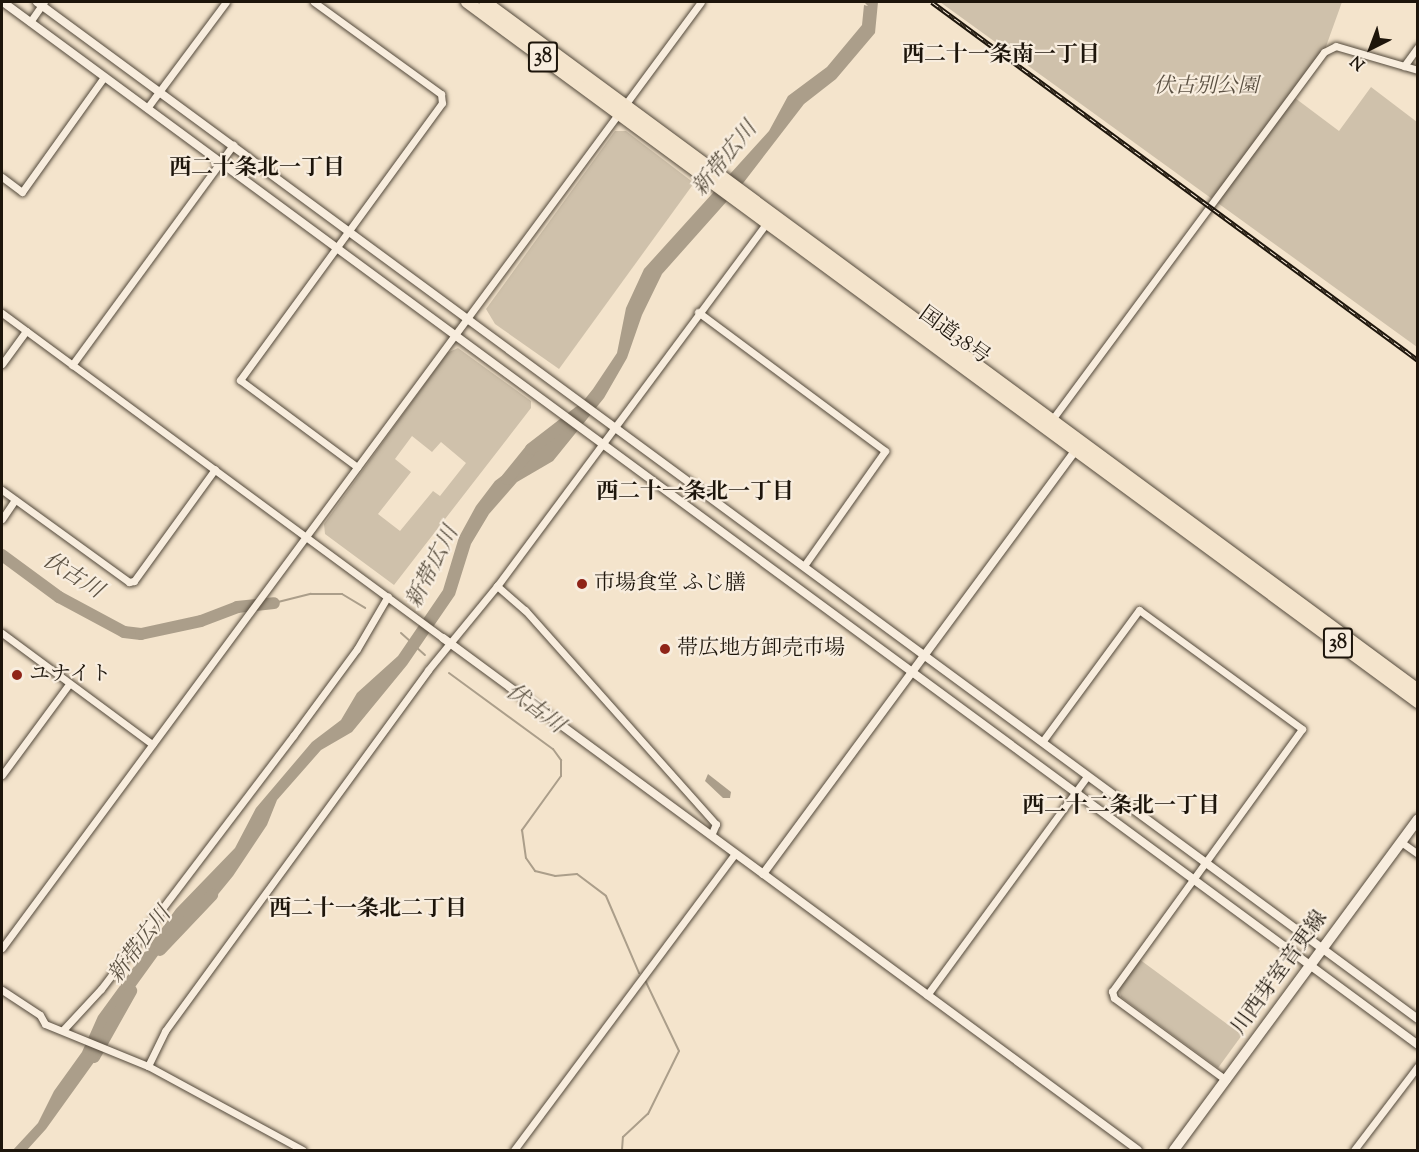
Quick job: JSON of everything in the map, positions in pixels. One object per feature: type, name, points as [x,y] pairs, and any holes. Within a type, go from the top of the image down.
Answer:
[{"type":"highway","name":"国道38号","points":[[467,2],[622,109]]},
{"type":"highway","name":"国道38号","points":[[485,2],[622,109],[1049,424],[1418,702]]},
{"type":"highway","name":"国道38号","points":[[1078,446],[1418,690]]},
{"type":"main road","name":"川西芽室音更線","points":[[1174,1150],[1418,819]]},
{"type":"street","points":[[3,2],[1418,1045]]},
{"type":"street","points":[[147,108],[226,2]]},
{"type":"street","points":[[314,2],[441,94],[442,103],[240,380],[357,467]]},
{"type":"street","points":[[2,948],[700,2]]},
{"type":"street","points":[[30,22],[41,3],[1418,1019]]},
{"type":"street","points":[[1049,424],[1324,51],[1336,46],[1418,70]]},
{"type":"street","points":[[1404,66],[1418,47]]},
{"type":"street","points":[[2,177],[22,192],[104,77]]},
{"type":"street","points":[[72,365],[233,145]]},
{"type":"street","points":[[148,1066],[183,1006],[374,749],[428,670],[453,644],[497,586],[698,312],[765,215]]},
{"type":"street","points":[[698,312],[885,451],[804,566]]},
{"type":"street","points":[[2,313],[1138,1150]]},
{"type":"street","points":[[2,364],[26,331]]},
{"type":"street","points":[[763,874],[1078,446]]},
{"type":"street","points":[[2,490],[129,582],[134,580],[215,470]]},
{"type":"street","points":[[2,519],[15,500]]},
{"type":"street","points":[[497,586],[525,610],[716,824],[711,835]]},
{"type":"street","points":[[63,1030],[101,989],[243,802],[357,649],[388,597]]},
{"type":"street","points":[[1042,742],[1139,610],[1302,729],[1191,878],[1112,991],[1114,998],[1226,1080]]},
{"type":"street","points":[[2,633],[152,744]]},
{"type":"street","points":[[2,775],[69,684]]},
{"type":"street","points":[[927,995],[1088,776]]},
{"type":"street","points":[[1401,842],[1418,854]]},
{"type":"street","points":[[513,1150],[735,853]]},
{"type":"street","points":[[2,990],[40,1016],[45,1024],[148,1066],[303,1150]]},
{"type":"street","points":[[1354,1150],[1418,1066]]},
{"type":"green space","name":"伏古別公園","points":[[940,2],[1342,2],[1324,52],[1291,95],[1339,131],[1371,87],[1417,122],[1417,347]]},
{"type":"green space","points":[[615,131],[626,131],[694,183],[559,369],[495,324],[486,309]]},
{"type":"green space","points":[[458,348],[531,401],[531,408],[394,585],[325,534],[324,524],[447,353]],"holes":[[[412,436],[432,452],[441,442],[466,463],[440,496],[433,491],[400,531],[378,514],[411,472],[395,459]]]},
{"type":"green space","points":[[1139,959],[1242,1035],[1218,1068],[1121,997],[1119,989]]},
{"type":"shaded area","points":[[864,2],[878,2],[875,33],[836,79],[804,104],[744,182],[662,274],[642,315],[627,358],[604,398],[553,461],[517,482],[489,514],[471,544],[455,595],[407,665],[352,732],[321,750],[277,800],[267,825],[233,876],[215,898],[185,918],[112,1019],[97,1058],[46,1129],[27,1150],[13,1150],[38,1123],[54,1091],[82,1052],[98,1016],[176,909],[235,848],[256,808],[312,742],[341,720],[357,693],[398,656],[443,590],[459,537],[476,506],[495,481],[556,435],[593,389],[617,353],[626,308],[644,269],[769,131],[788,96],[827,67],[862,25],[864,5],[868,6]]},
{"type":"shaded area","points":[[708,774],[731,792],[730,798],[723,798],[705,781]]},
{"type":"waterway","name":"新帯広川","points":[[507,479],[531,449],[579,412]]},
{"type":"waterway","name":"伏古川","points":[[2,555],[59,597],[124,632],[141,634],[201,621],[237,607],[274,603]]},
{"type":"waterway","name":"伏古川","points":[[274,603],[311,594],[342,594],[365,608]]},
{"type":"waterway","name":"伏古川","points":[[401,633],[410,641]]},
{"type":"waterway","name":"伏古川","points":[[416,647],[425,655]]},
{"type":"waterway","name":"伏古川","points":[[449,673],[553,749],[561,760],[561,776],[522,830],[526,858],[535,871],[555,876],[577,874],[606,896],[639,973]]},
{"type":"waterway","name":"新帯広川","points":[[160,950],[212,895]]},
{"type":"waterway","name":"伏古川","points":[[622,1150],[623,1137],[648,1114],[679,1051],[645,980]]},
{"type":"waterway","name":"新帯広川","points":[[94,1057],[131,991]]},
{"type":"railway","points":[[932,2],[1418,360]]},
{"type":"place","name":"市場食堂 ふじ膳","points":[[582,584]]},
{"type":"place","name":"帯広地方卸売市場","points":[[665,649]]},
{"type":"place","name":"ユナイト","points":[[17,675]]},
{"type":"district","name":"西二十一条南一丁目","points":[[1001,57]]},
{"type":"district","name":"西二十条北一丁目","points":[[257,170]]},
{"type":"district","name":"西二十一条北一丁目","points":[[695,494]]},
{"type":"district","name":"西二十二条北一丁目","points":[[1121,808]]},
{"type":"district","name":"西二十一条北二丁目","points":[[368,911]]}]
